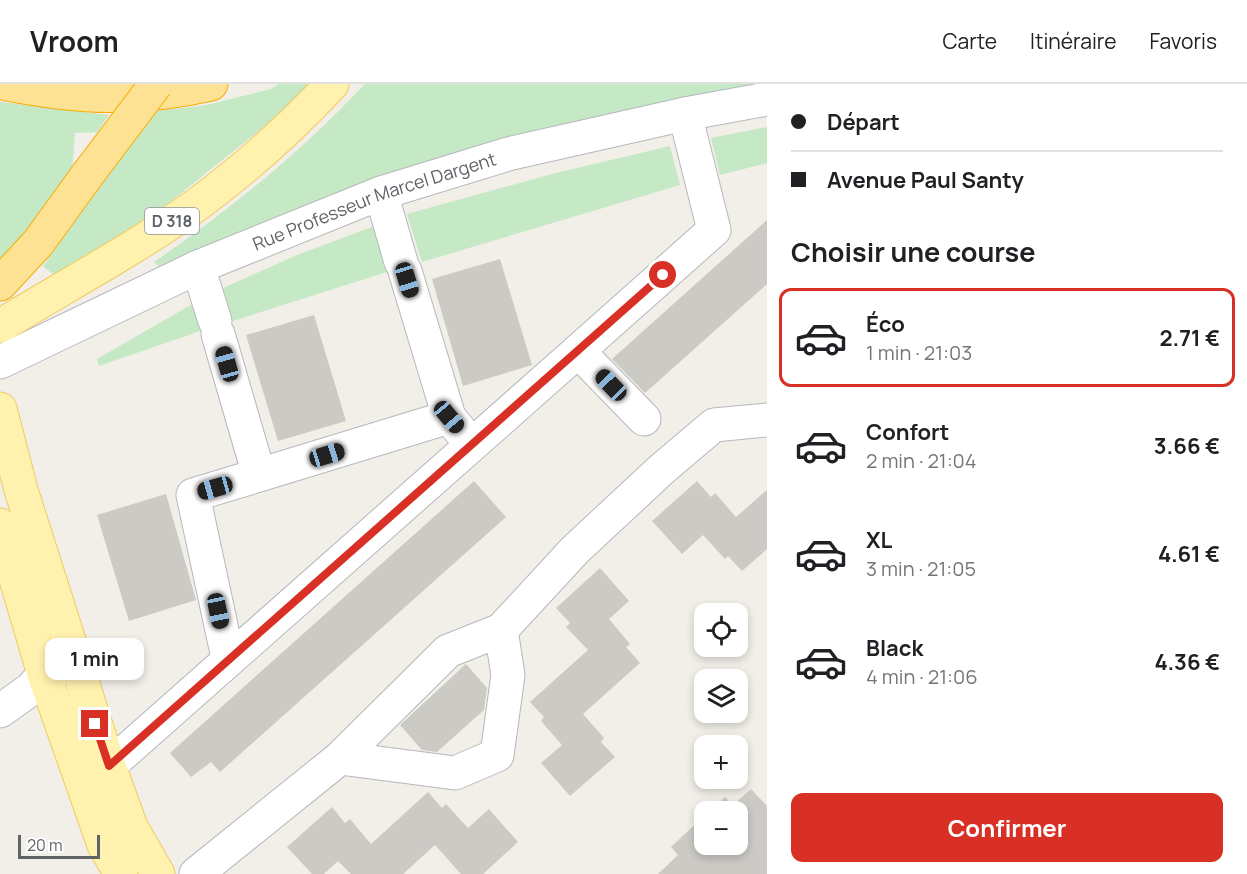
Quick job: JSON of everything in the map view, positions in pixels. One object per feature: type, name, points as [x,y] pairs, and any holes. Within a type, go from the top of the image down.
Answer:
[{"type":"highway","points":[[8,84],[52,92],[132,97],[170,94],[211,84]]},
{"type":"highway","points":[[0,284],[39,243],[156,84]]},
{"type":"main road","name":"D 318","points":[[0,326],[141,242],[196,205],[273,142],[332,84]]},
{"type":"main road","points":[[0,410],[21,490],[109,766],[131,827],[158,874]]},
{"type":"main road","points":[[2,537],[45,674],[104,845],[121,874]]},
{"type":"street","name":"Rue Professeur Marcel Dargent","points":[[0,362],[198,267],[381,193],[508,154],[685,114],[767,99]]},
{"type":"street","points":[[109,766],[228,658],[714,230],[685,114]]},
{"type":"street","points":[[381,193],[449,417],[471,444]]},
{"type":"street","points":[[198,267],[259,476]]},
{"type":"street","points":[[579,351],[644,419]]},
{"type":"street","points":[[228,658],[193,495],[449,417]]},
{"type":"street","points":[[196,874],[340,758],[448,651],[501,630],[575,550],[662,469],[714,425],[767,420]]},
{"type":"street","points":[[340,758],[455,773],[497,755],[508,675],[501,630]]},
{"type":"street","points":[[0,711],[31,689],[45,674],[75,662]]},
{"type":"green space","points":[[279,84],[312,84],[281,113],[145,222],[54,275],[43,266],[155,111],[207,105],[271,89]]},
{"type":"green space","points":[[365,84],[767,84],[168,274],[154,262],[264,179],[316,133]]},
{"type":"green space","points":[[0,102],[109,115],[97,132],[75,133],[72,171],[51,205],[0,260]]},
{"type":"green space","points":[[767,127],[767,163],[720,175],[711,138]]},
{"type":"green space","points":[[670,146],[680,185],[422,262],[407,214],[552,174]]},
{"type":"green space","points":[[377,225],[390,271],[233,321],[223,288],[297,255]]},
{"type":"green space","points":[[196,302],[203,330],[99,366],[97,359]]},
{"type":"building","points":[[767,220],[767,284],[645,393],[612,359]]},
{"type":"building","points":[[500,259],[532,365],[463,386],[432,279]]},
{"type":"building","points":[[314,315],[346,421],[278,441],[246,335]]},
{"type":"building","points":[[474,481],[506,517],[220,772],[211,762],[191,777],[170,753]]},
{"type":"building","points":[[697,481],[711,497],[715,493],[736,517],[767,490],[767,549],[742,571],[728,556],[725,559],[703,535],[682,554],[652,521]]},
{"type":"building","points":[[166,494],[196,600],[129,621],[97,515]]},
{"type":"building","points":[[600,568],[629,601],[609,619],[630,644],[626,647],[640,663],[583,714],[604,738],[601,742],[615,757],[570,796],[541,763],[562,745],[541,721],[544,717],[530,702],[588,650],[566,627],[570,623],[556,608]]},
{"type":"building","points":[[466,664],[487,688],[484,710],[437,752],[422,750],[400,725]]},
{"type":"building","points":[[751,789],[767,806],[767,874],[658,874],[678,855],[671,847],[694,825],[694,855],[748,855],[748,801],[738,801]]},
{"type":"building","points":[[428,792],[442,808],[446,804],[468,828],[489,809],[518,842],[483,874],[461,874],[435,845],[403,874],[351,874],[338,861],[324,874],[312,874],[287,847],[332,807],[345,823],[350,819],[371,844]]},
{"type":"route","points":[[95,724],[109,766],[228,658],[663,275]]}]
